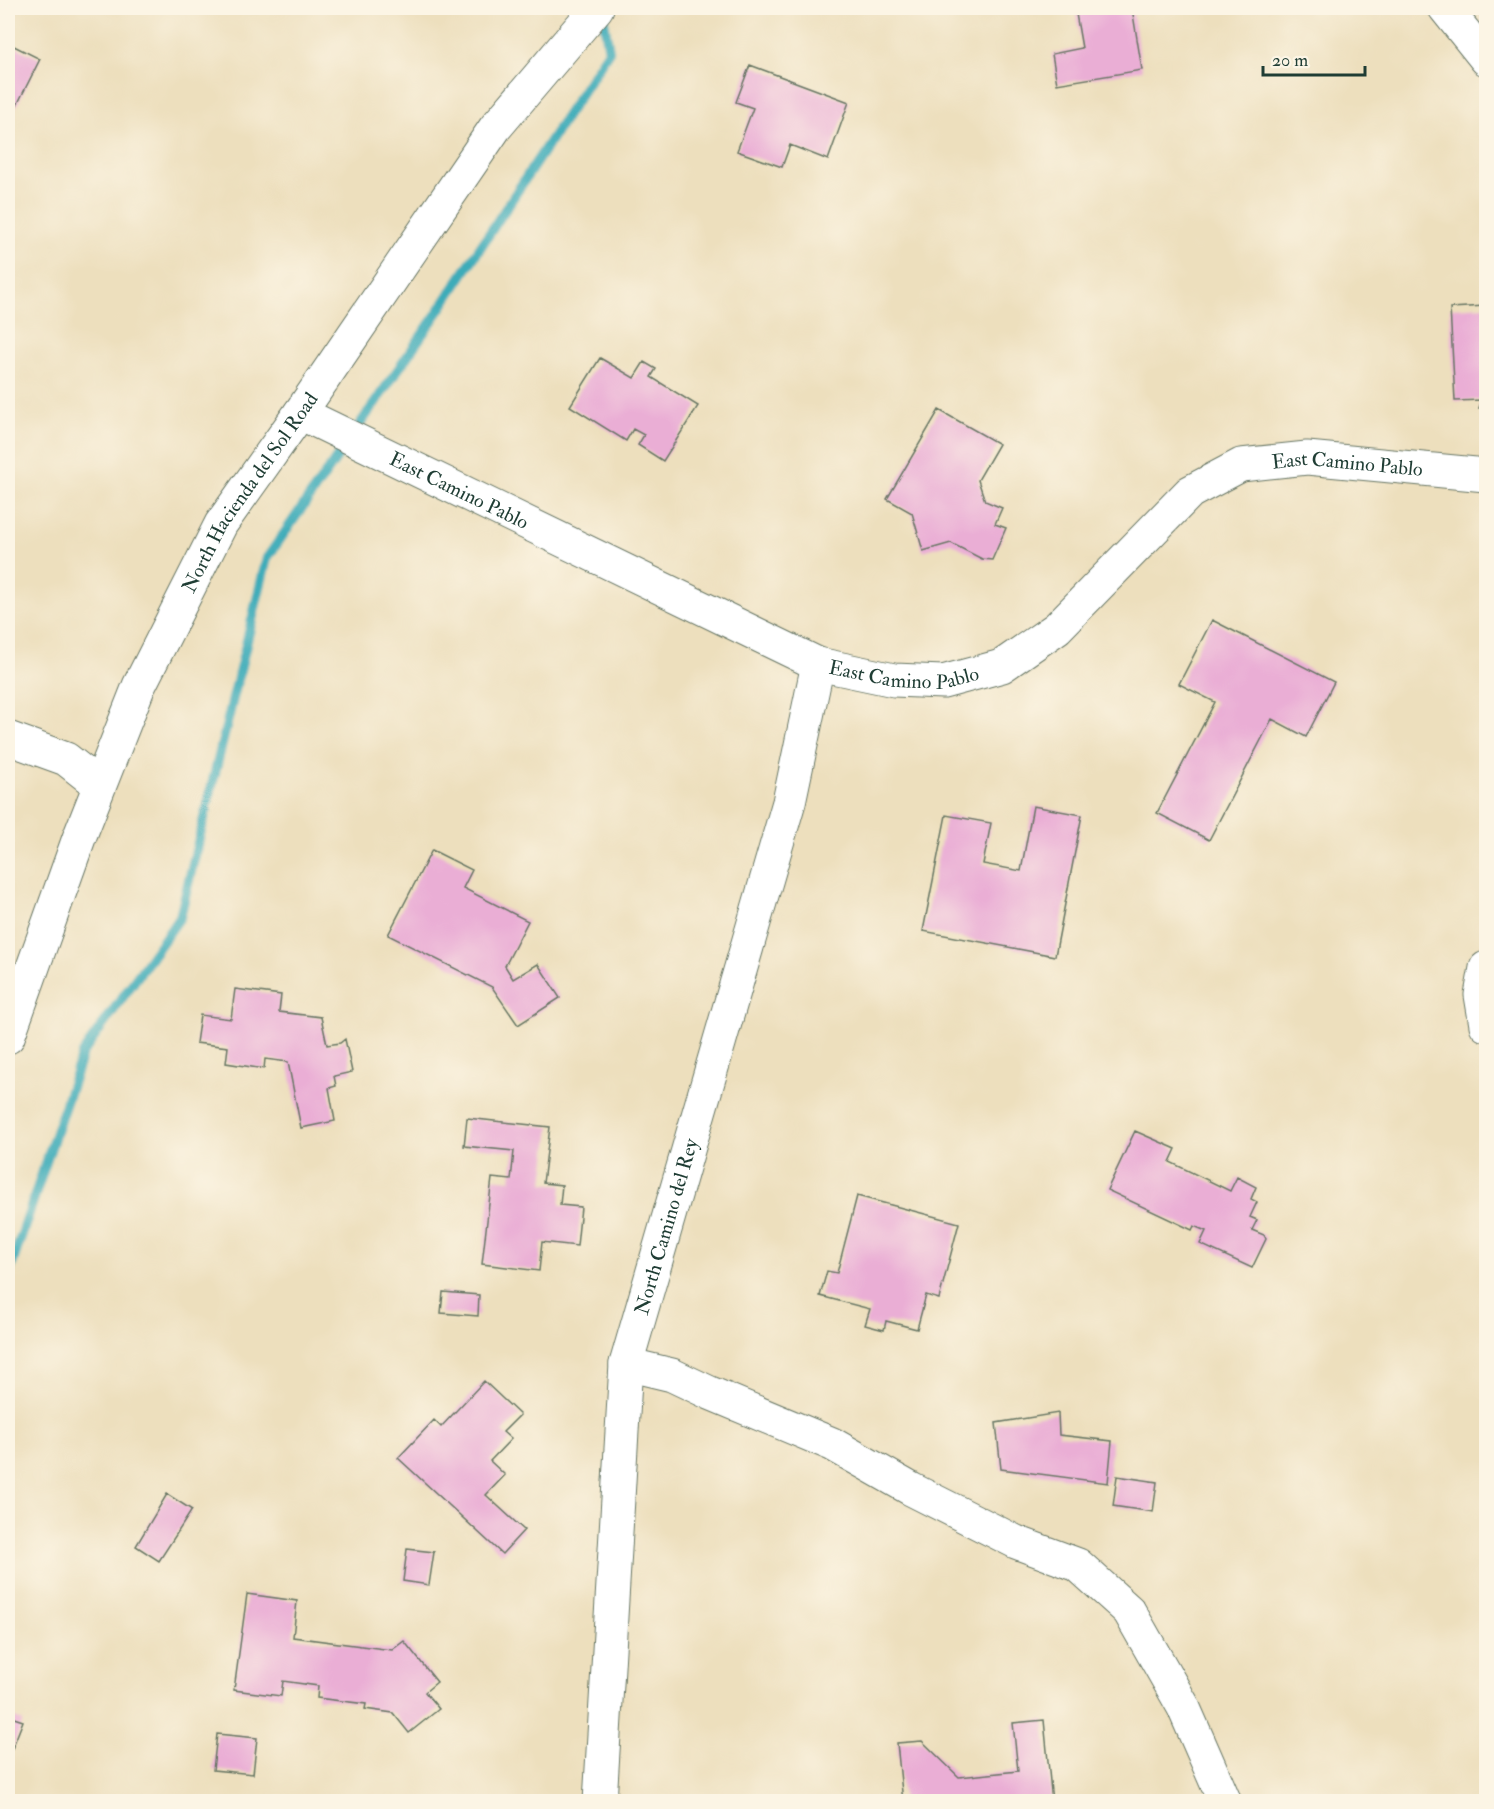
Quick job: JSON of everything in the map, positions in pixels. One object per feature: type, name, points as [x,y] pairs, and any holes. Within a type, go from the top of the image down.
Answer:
[{"type":"street","name":"North Hacienda del Sol Road","points":[[8,1037],[99,785],[139,686],[221,524],[300,414],[495,129],[597,8]]},
{"type":"street","points":[[1445,8],[1486,59]]},
{"type":"street","name":"East Camino Pablo","points":[[300,414],[818,664],[894,680],[942,682],[1002,666],[1057,628],[1190,492],[1241,465],[1307,458],[1486,475]]},
{"type":"street","name":"North Camino del Rey","points":[[600,1802],[626,1364],[789,802],[818,664]]},
{"type":"street","points":[[8,738],[66,759],[99,785]]},
{"type":"street","points":[[1486,968],[1481,995],[1486,1025]]},
{"type":"street","points":[[626,1364],[672,1376],[832,1444],[911,1489],[1016,1542],[1078,1565],[1129,1611],[1184,1706],[1225,1802]]},
{"type":"building","points":[[1075,8],[1132,8],[1142,70],[1057,84],[1052,54],[1082,48]]},
{"type":"building","points":[[8,43],[40,59],[13,113],[8,111]]},
{"type":"building","points":[[750,65],[849,102],[828,160],[790,145],[782,167],[737,151],[753,108],[736,102]]},
{"type":"building","points":[[1486,306],[1486,408],[1479,408],[1482,400],[1455,401],[1450,308]]},
{"type":"building","points":[[600,358],[634,378],[644,362],[656,369],[651,377],[698,406],[663,461],[638,445],[644,435],[633,429],[626,441],[570,406]]},
{"type":"building","points":[[939,410],[999,444],[978,480],[985,501],[1002,508],[995,524],[1006,528],[992,560],[982,559],[951,543],[923,551],[912,513],[887,499]]},
{"type":"building","points":[[1212,620],[1334,682],[1306,737],[1272,719],[1209,840],[1157,813],[1215,702],[1179,684]]},
{"type":"building","points":[[1033,806],[1082,815],[1055,956],[923,931],[946,815],[991,823],[983,864],[1021,871]]},
{"type":"building","points":[[432,850],[472,870],[463,888],[528,921],[505,966],[513,979],[538,964],[560,998],[518,1025],[492,987],[388,935]]},
{"type":"building","points":[[235,989],[281,995],[279,1012],[321,1017],[327,1045],[340,1043],[345,1039],[352,1072],[334,1076],[336,1086],[329,1088],[335,1121],[301,1128],[288,1062],[265,1059],[264,1069],[226,1063],[228,1047],[196,1043],[200,1015],[231,1019]]},
{"type":"building","points":[[467,1118],[550,1127],[543,1183],[562,1185],[560,1205],[581,1207],[577,1246],[542,1242],[539,1271],[482,1264],[492,1178],[511,1180],[514,1151],[464,1146]]},
{"type":"building","points":[[1135,1131],[1176,1149],[1170,1162],[1230,1191],[1237,1177],[1256,1187],[1251,1199],[1257,1202],[1250,1217],[1257,1220],[1252,1230],[1264,1235],[1266,1239],[1252,1268],[1200,1244],[1206,1231],[1194,1226],[1192,1230],[1107,1190]]},
{"type":"building","points":[[857,1196],[959,1223],[939,1299],[926,1295],[917,1329],[886,1321],[884,1330],[865,1325],[870,1309],[820,1296],[827,1271],[837,1273]]},
{"type":"building","points":[[443,1292],[479,1295],[478,1316],[441,1313]]},
{"type":"building","points":[[484,1381],[520,1415],[503,1432],[511,1439],[490,1461],[505,1475],[486,1495],[524,1530],[502,1554],[398,1458],[434,1420],[441,1427]]},
{"type":"building","points":[[1058,1413],[1059,1435],[1112,1441],[1108,1483],[1001,1469],[996,1423]]},
{"type":"building","points":[[1117,1476],[1157,1482],[1153,1512],[1113,1506]]},
{"type":"building","points":[[167,1494],[192,1510],[159,1561],[136,1546]]},
{"type":"building","points":[[407,1549],[434,1552],[429,1585],[403,1581]]},
{"type":"building","points":[[247,1594],[297,1601],[293,1637],[392,1650],[404,1641],[437,1682],[425,1692],[439,1709],[409,1733],[393,1713],[365,1709],[366,1704],[317,1698],[318,1686],[283,1681],[281,1696],[234,1690]]},
{"type":"building","points":[[8,1716],[23,1721],[8,1759]]},
{"type":"building","points":[[1044,1720],[1052,1802],[903,1802],[897,1743],[922,1741],[959,1777],[1018,1771],[1013,1723]]},
{"type":"building","points":[[217,1734],[257,1738],[253,1774],[213,1770]]},
{"type":"waterway","points":[[8,1276],[82,1054],[180,917],[267,558],[438,312],[609,51],[602,10]]}]
